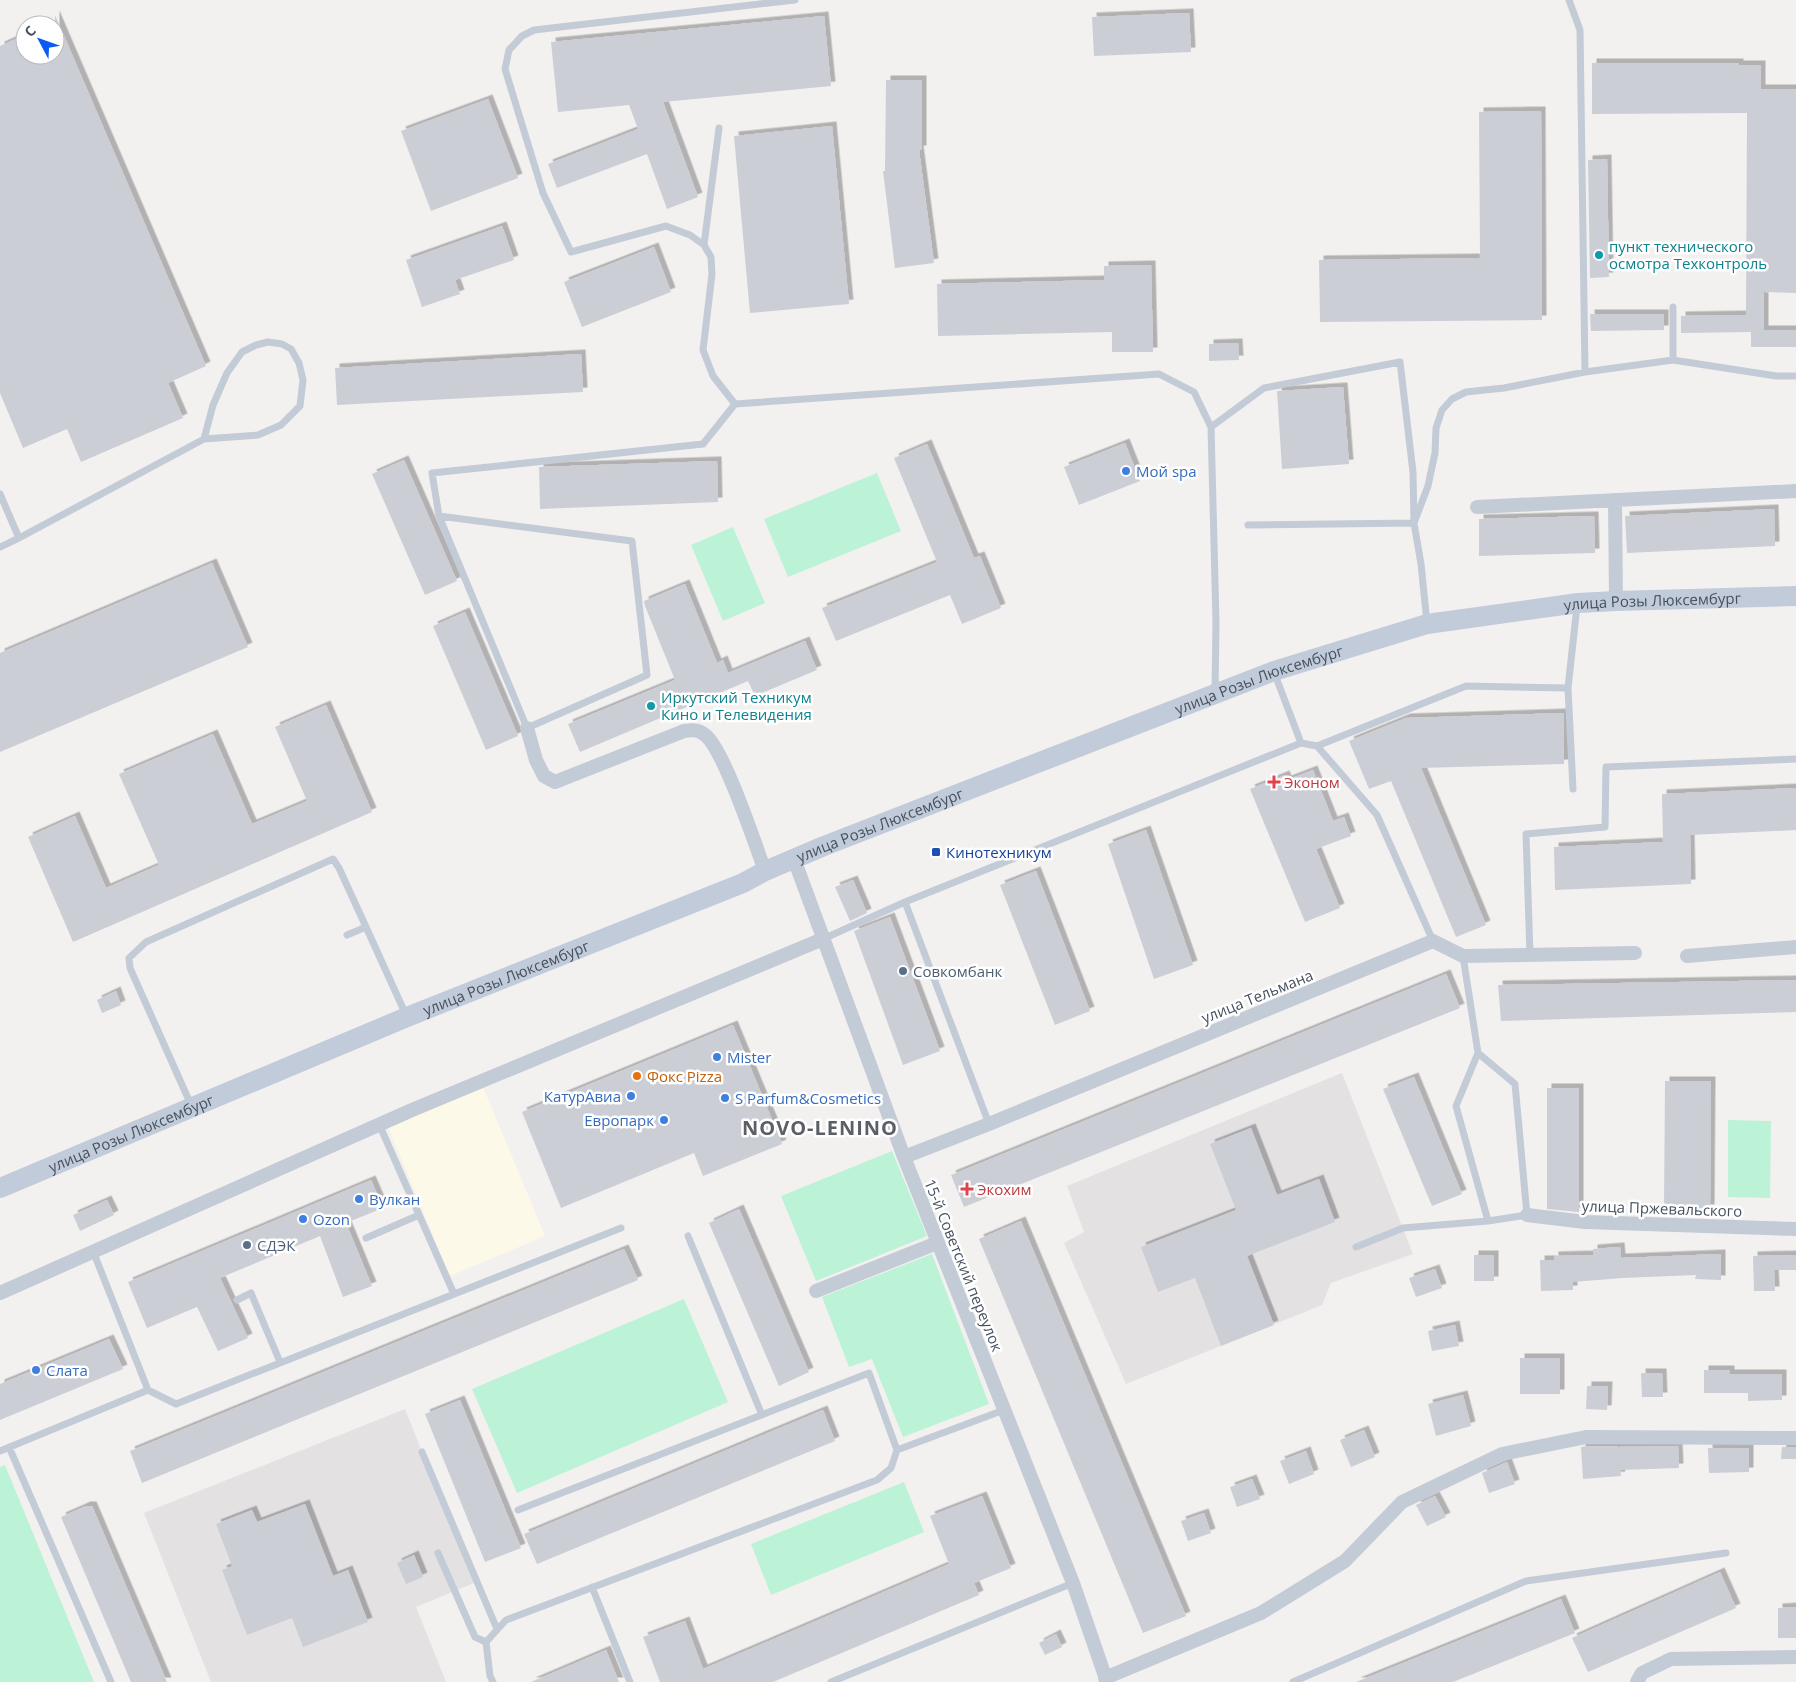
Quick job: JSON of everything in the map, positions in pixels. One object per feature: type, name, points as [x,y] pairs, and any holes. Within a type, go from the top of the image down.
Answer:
[{"type":"main road","name":"улица Розы Люксембург","points":[[0,1188],[407,1018],[744,883],[794,859],[1274,671],[1427,624],[1578,603],[1796,596]]},
{"type":"street","points":[[1477,506],[1796,491]]},
{"type":"street","points":[[1615,500],[1616,601]]},
{"type":"street","points":[[527,728],[536,760],[544,776],[555,782],[684,730],[698,730],[706,735],[715,745],[736,793],[764,872]]},
{"type":"street","name":"15-й Советский переулок","points":[[794,859],[904,1157],[1073,1583],[1106,1680]]},
{"type":"street","points":[[0,1292],[379,1124],[823,939]]},
{"type":"street","points":[[1433,941],[1463,956],[1635,953]]},
{"type":"street","name":"улица Тельмана","points":[[904,1157],[989,1124],[1433,941]]},
{"type":"street","points":[[1688,956],[1796,947]]},
{"type":"street","name":"улица Пржевальского","points":[[1527,1215],[1585,1222],[1796,1229]]},
{"type":"street","points":[[816,1291],[938,1242]]},
{"type":"street","points":[[1106,1680],[1261,1613],[1344,1561],[1402,1502],[1502,1454],[1586,1437],[1796,1438]]},
{"type":"street","points":[[1637,1682],[1642,1673],[1671,1659],[1796,1657]]},
{"type":"lane","points":[[735,404],[712,376],[703,350],[712,274],[711,257],[704,245],[690,235],[666,226],[570,252],[543,193],[505,69],[509,50],[522,36],[534,30],[795,0]]},
{"type":"lane","points":[[1569,0],[1580,30],[1585,372]]},
{"type":"lane","points":[[704,245],[719,128]]},
{"type":"lane","points":[[1672,360],[1673,307]]},
{"type":"lane","points":[[0,547],[204,439],[258,435],[281,425],[300,406],[303,380],[299,363],[291,349],[282,344],[268,342],[256,345],[242,352],[227,373],[213,405],[204,439]]},
{"type":"lane","points":[[1414,523],[1428,486],[1435,453],[1436,428],[1442,410],[1452,399],[1466,392],[1504,388],[1585,372],[1672,360],[1776,376],[1796,376]]},
{"type":"lane","points":[[1211,427],[1264,388],[1400,362],[1413,472],[1414,523],[1421,564],[1427,624]]},
{"type":"lane","points":[[439,516],[632,541],[647,675],[527,728],[439,516],[432,473],[703,444],[735,404],[1159,374],[1194,392],[1211,427],[1216,693]]},
{"type":"lane","points":[[0,494],[19,538]]},
{"type":"lane","points":[[1248,525],[1414,523]]},
{"type":"lane","points":[[1574,789],[1568,688],[1578,603]]},
{"type":"lane","points":[[1274,671],[1301,743]]},
{"type":"lane","points":[[823,939],[905,902],[1301,743],[1317,746],[1466,686],[1568,688]]},
{"type":"lane","points":[[1317,746],[1377,815],[1433,941]]},
{"type":"lane","points":[[1530,955],[1526,834],[1605,827],[1606,767],[1796,759]]},
{"type":"lane","points":[[193,1108],[130,968],[129,958],[146,942],[333,859],[339,868],[407,1018]]},
{"type":"lane","points":[[905,902],[989,1124]]},
{"type":"lane","points":[[346,935],[366,928]]},
{"type":"lane","points":[[1463,956],[1478,1053],[1456,1106],[1488,1221]]},
{"type":"lane","points":[[1356,1247],[1403,1228],[1488,1221],[1527,1215],[1515,1084],[1478,1053]]},
{"type":"lane","points":[[379,1124],[454,1294]]},
{"type":"lane","points":[[366,1238],[419,1215]]},
{"type":"lane","points":[[93,1251],[148,1390],[176,1404],[621,1228]]},
{"type":"lane","points":[[688,1236],[762,1415]]},
{"type":"lane","points":[[237,1300],[251,1294],[280,1362]]},
{"type":"lane","points":[[493,1682],[490,1676],[486,1642],[506,1620],[877,1480],[891,1468],[897,1450],[869,1373],[518,1510]]},
{"type":"lane","points":[[0,1451],[148,1390]]},
{"type":"lane","points":[[897,1450],[1004,1410]]},
{"type":"lane","points":[[9,1447],[110,1682]]},
{"type":"lane","points":[[422,1452],[497,1629]]},
{"type":"lane","points":[[438,1553],[475,1637],[486,1642]]},
{"type":"lane","points":[[1293,1682],[1526,1582],[1726,1553]]},
{"type":"lane","points":[[831,1682],[1073,1583]]},
{"type":"lane","points":[[592,1587],[630,1682]]},
{"type":"shaded area","points":[[1342,1073],[1413,1254],[1331,1283],[1322,1305],[1126,1384],[1064,1243],[1084,1232],[1067,1186]]},
{"type":"shaded area","points":[[483,1087],[545,1236],[450,1276],[388,1127]]},
{"type":"shaded area","points":[[405,1409],[474,1583],[416,1607],[446,1682],[211,1682],[144,1513]]},
{"type":"green space","points":[[877,473],[901,531],[788,577],[764,519]]},
{"type":"green space","points":[[733,527],[765,603],[723,621],[691,545]]},
{"type":"green space","points":[[1728,1120],[1771,1121],[1770,1198],[1728,1197]]},
{"type":"green space","points":[[892,1151],[927,1236],[816,1281],[781,1196]]},
{"type":"green space","points":[[932,1254],[989,1404],[903,1437],[872,1359],[849,1367],[822,1297]]},
{"type":"green space","points":[[684,1299],[728,1402],[517,1493],[472,1389]]},
{"type":"green space","points":[[5,1465],[94,1682],[0,1682],[0,1467]]},
{"type":"green space","points":[[904,1482],[924,1532],[771,1595],[751,1544]]},
{"type":"building","points":[[1189,13],[1191,52],[1094,56],[1092,17]]},
{"type":"building","points":[[824,16],[831,86],[663,102],[698,197],[667,209],[647,154],[557,188],[548,164],[638,129],[629,105],[558,112],[551,42]]},
{"type":"building","points":[[65,38],[206,366],[168,383],[183,418],[81,462],[67,429],[23,448],[0,393],[0,46],[15,39],[15,65],[65,65]]},
{"type":"building","points":[[1592,63],[1739,63],[1739,65],[1761,65],[1761,89],[1796,89],[1796,293],[1764,292],[1764,330],[1796,330],[1796,347],[1751,347],[1751,332],[1681,333],[1681,316],[1746,315],[1747,113],[1592,114]]},
{"type":"building","points":[[886,80],[922,80],[922,150],[919,150],[934,263],[895,268],[883,171],[885,171]]},
{"type":"building","points":[[488,99],[518,178],[431,211],[401,131]]},
{"type":"building","points":[[1541,111],[1542,320],[1320,322],[1319,260],[1480,258],[1479,112]]},
{"type":"building","points":[[832,126],[849,304],[750,313],[734,136]]},
{"type":"building","points":[[1607,159],[1609,277],[1590,278],[1588,160]]},
{"type":"building","points":[[502,226],[514,260],[455,280],[460,294],[422,307],[406,260]]},
{"type":"building","points":[[654,247],[671,292],[582,327],[564,282]]},
{"type":"building","points":[[1151,265],[1153,352],[1112,352],[1112,332],[938,336],[937,284],[1104,280],[1104,266]]},
{"type":"building","points":[[1590,314],[1664,314],[1664,330],[1591,331]]},
{"type":"building","points":[[1238,343],[1239,360],[1209,361],[1209,344]]},
{"type":"building","points":[[581,354],[583,392],[337,405],[335,368]]},
{"type":"building","points":[[1343,387],[1349,464],[1282,469],[1277,391]]},
{"type":"building","points":[[1125,443],[1140,481],[1079,505],[1064,467]]},
{"type":"building","points":[[927,444],[974,558],[980,556],[1001,608],[962,624],[950,595],[836,641],[822,608],[937,562],[894,458]]},
{"type":"building","points":[[404,460],[457,581],[425,595],[372,474]]},
{"type":"building","points":[[717,461],[718,502],[540,509],[539,467]]},
{"type":"building","points":[[1774,509],[1775,546],[1627,553],[1625,516]]},
{"type":"building","points":[[1594,516],[1595,553],[1479,556],[1479,519]]},
{"type":"building","points":[[212,563],[248,647],[0,752],[0,653]]},
{"type":"building","points":[[685,584],[717,663],[723,660],[728,673],[805,641],[817,670],[755,696],[748,681],[580,752],[568,724],[675,680],[644,601]]},
{"type":"building","points":[[465,612],[518,736],[486,750],[433,626]]},
{"type":"building","points":[[326,705],[372,812],[73,942],[28,837],[75,816],[106,888],[159,865],[119,774],[213,734],[252,824],[307,801],[275,727]]},
{"type":"building","points":[[1564,713],[1564,764],[1421,768],[1486,925],[1456,937],[1391,781],[1369,789],[1349,741],[1406,718]]},
{"type":"building","points":[[1313,770],[1333,821],[1344,817],[1351,836],[1316,849],[1340,908],[1305,922],[1250,789],[1285,775],[1287,780]]},
{"type":"building","points":[[1796,788],[1796,830],[1690,835],[1691,884],[1555,890],[1554,847],[1663,842],[1662,794]]},
{"type":"building","points":[[1146,830],[1193,965],[1154,979],[1108,844]]},
{"type":"building","points":[[1036,871],[1090,1011],[1055,1025],[1000,885]]},
{"type":"building","points":[[853,880],[867,913],[850,921],[835,887]]},
{"type":"building","points":[[890,917],[940,1051],[903,1065],[854,931]]},
{"type":"building","points":[[1446,974],[1460,1008],[964,1207],[951,1175]]},
{"type":"building","points":[[1796,980],[1796,1012],[1501,1021],[1498,985]]},
{"type":"building","points":[[116,991],[121,1005],[102,1013],[97,1000]]},
{"type":"building","points":[[733,1025],[782,1144],[703,1176],[694,1153],[561,1208],[522,1112]]},
{"type":"building","points":[[1414,1077],[1462,1194],[1432,1206],[1383,1089]]},
{"type":"building","points":[[1665,1081],[1711,1081],[1710,1209],[1664,1208]]},
{"type":"building","points":[[1547,1088],[1579,1088],[1579,1212],[1547,1209]]},
{"type":"building","points":[[1251,1128],[1277,1195],[1319,1179],[1335,1222],[1247,1256],[1274,1325],[1221,1346],[1195,1278],[1158,1292],[1141,1247],[1236,1210],[1210,1144]]},
{"type":"building","points":[[371,1180],[383,1208],[346,1223],[372,1286],[343,1297],[320,1236],[220,1278],[248,1338],[218,1351],[197,1307],[147,1328],[128,1282]]},
{"type":"building","points":[[107,1200],[114,1215],[80,1231],[73,1215]]},
{"type":"building","points":[[739,1209],[809,1372],[779,1386],[709,1223]]},
{"type":"building","points":[[1021,1221],[1186,1616],[1143,1633],[979,1239]]},
{"type":"building","points":[[1620,1247],[1621,1258],[1721,1254],[1721,1280],[1695,1279],[1696,1275],[1622,1278],[1573,1282],[1573,1290],[1541,1291],[1540,1260],[1554,1260],[1554,1256],[1593,1255],[1593,1249]]},
{"type":"building","points":[[624,1249],[638,1280],[142,1483],[130,1451]]},
{"type":"building","points":[[1474,1255],[1494,1255],[1494,1281],[1474,1281]]},
{"type":"building","points":[[1796,1255],[1796,1270],[1774,1270],[1775,1291],[1754,1291],[1753,1256]]},
{"type":"building","points":[[1435,1269],[1442,1288],[1416,1297],[1409,1278]]},
{"type":"building","points":[[1455,1325],[1459,1346],[1432,1351],[1428,1331]]},
{"type":"building","points":[[109,1339],[123,1369],[0,1420],[0,1384]]},
{"type":"building","points":[[1520,1358],[1560,1358],[1560,1394],[1520,1394]]},
{"type":"building","points":[[1704,1370],[1730,1370],[1730,1374],[1782,1374],[1782,1400],[1748,1401],[1748,1393],[1704,1393]]},
{"type":"building","points":[[1641,1373],[1662,1373],[1663,1397],[1642,1397]]},
{"type":"building","points":[[1587,1386],[1608,1386],[1607,1410],[1586,1409]]},
{"type":"building","points":[[1463,1395],[1471,1426],[1436,1436],[1428,1404]]},
{"type":"building","points":[[460,1400],[521,1548],[485,1562],[425,1414]]},
{"type":"building","points":[[823,1410],[835,1441],[537,1564],[524,1534]]},
{"type":"building","points":[[1364,1430],[1375,1457],[1351,1467],[1340,1440]]},
{"type":"building","points":[[1678,1446],[1679,1468],[1620,1470],[1621,1476],[1583,1479],[1581,1447]]},
{"type":"building","points":[[1782,1447],[1796,1447],[1796,1459],[1781,1459]]},
{"type":"building","points":[[1708,1448],[1749,1448],[1749,1472],[1709,1473]]},
{"type":"building","points":[[1306,1451],[1314,1474],[1289,1484],[1280,1461]]},
{"type":"building","points":[[1507,1462],[1515,1484],[1489,1493],[1482,1473]]},
{"type":"building","points":[[1252,1479],[1260,1499],[1237,1507],[1230,1487]]},
{"type":"building","points":[[982,1496],[1011,1568],[974,1583],[979,1595],[773,1682],[660,1682],[643,1637],[685,1621],[703,1669],[949,1564],[930,1516]]},
{"type":"building","points":[[1435,1496],[1446,1517],[1427,1526],[1416,1505]]},
{"type":"building","points":[[305,1504],[333,1576],[348,1570],[368,1622],[303,1647],[292,1618],[247,1635],[222,1570],[232,1566],[216,1524],[252,1510],[257,1522]]},
{"type":"building","points":[[86,1506],[92,1506],[167,1682],[131,1682],[61,1517]]},
{"type":"building","points":[[1204,1513],[1211,1533],[1188,1541],[1181,1521]]},
{"type":"building","points":[[414,1555],[423,1577],[406,1584],[397,1563]]},
{"type":"building","points":[[1720,1572],[1736,1608],[1588,1672],[1572,1638]]},
{"type":"building","points":[[1561,1599],[1575,1633],[1453,1682],[1356,1682]]},
{"type":"building","points":[[1796,1607],[1796,1638],[1778,1638],[1778,1608]]},
{"type":"building","points":[[1056,1634],[1062,1647],[1045,1655],[1039,1643]]},
{"type":"building","points":[[606,1650],[619,1682],[531,1682]]},
{"type":"place","name":"пункт технического осмотра Техконтроль","points":[[1599,255]]},
{"type":"place","name":"Мой spa","points":[[1126,471]]},
{"type":"place","name":"Иркутский Техникум Кино и Телевидения","points":[[651,706]]},
{"type":"place","name":"Эконом","points":[[1274,782]]},
{"type":"place","name":"Кинотехникум","points":[[936,852]]},
{"type":"place","name":"Совкомбанк","points":[[903,971]]},
{"type":"place","name":"Mister","points":[[717,1057]]},
{"type":"place","name":"Фокс Pizza","points":[[637,1076]]},
{"type":"place","name":"КатурАвиа","points":[[631,1096]]},
{"type":"place","name":"S Parfum&Cosmetics","points":[[725,1098]]},
{"type":"place","name":"Европарк","points":[[664,1120]]},
{"type":"place","name":"Экохим","points":[[967,1189]]},
{"type":"place","name":"Вулкан","points":[[359,1199]]},
{"type":"place","name":"Ozon","points":[[303,1219]]},
{"type":"place","name":"СДЭК","points":[[247,1245]]},
{"type":"place","name":"Слата","points":[[36,1370]]},
{"type":"district","name":"NOVO-LENINO","points":[[820,1127]]}]
